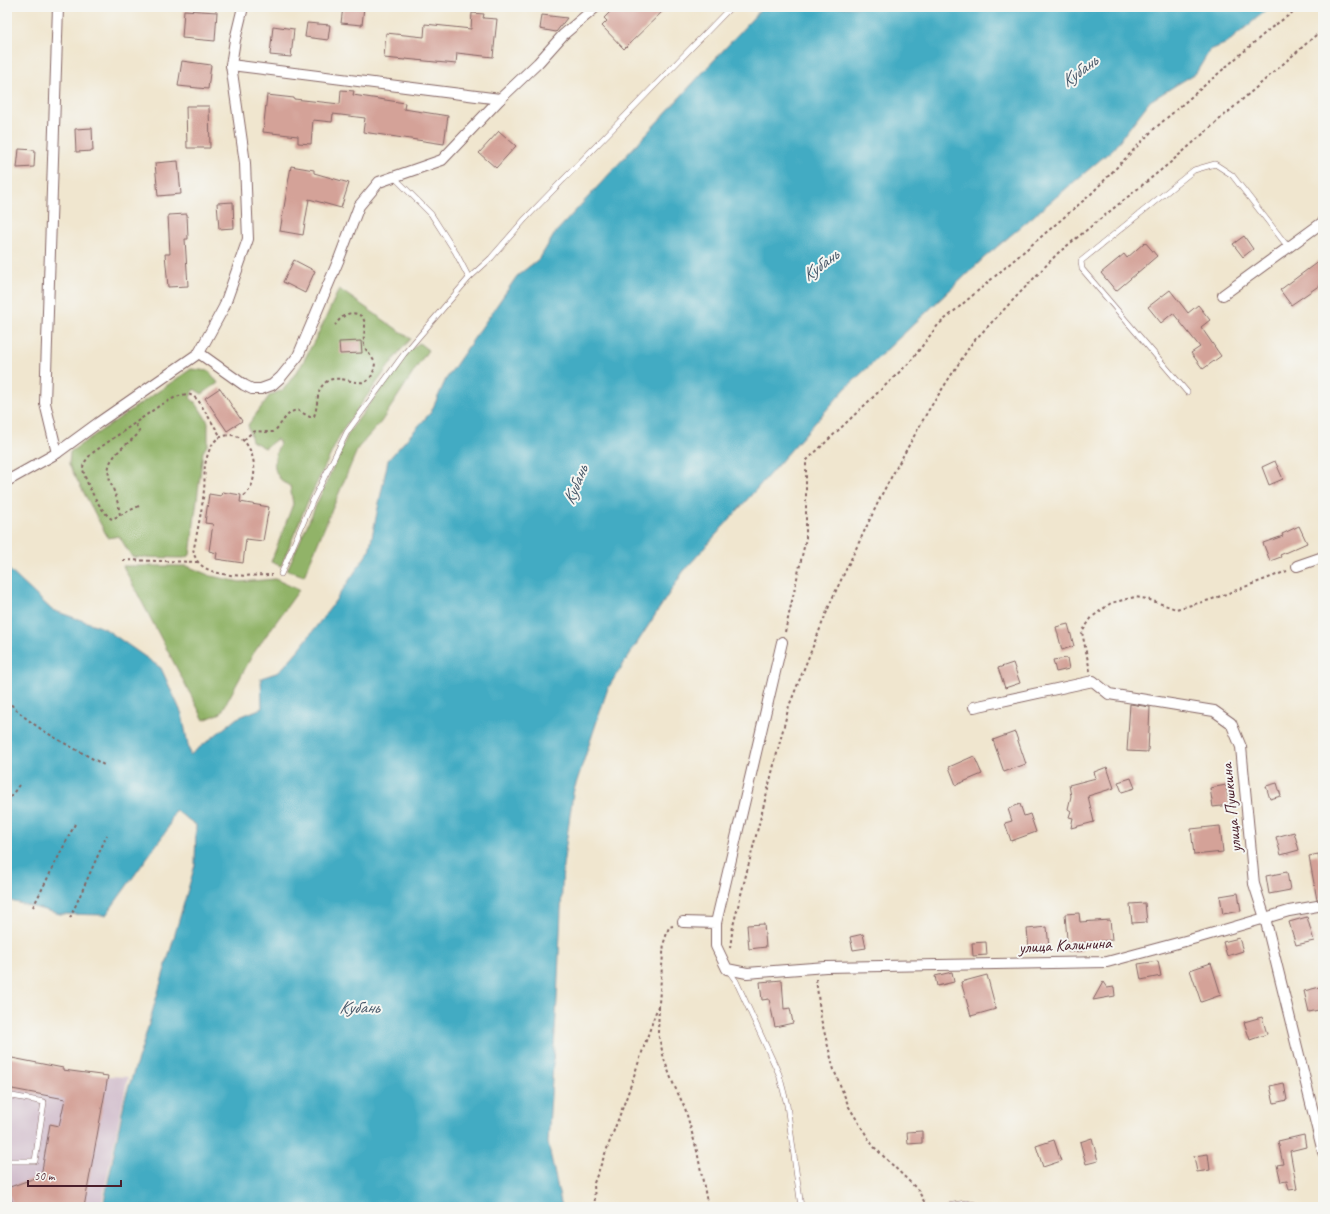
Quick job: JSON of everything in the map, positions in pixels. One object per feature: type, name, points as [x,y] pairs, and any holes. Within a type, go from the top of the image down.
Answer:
[{"type":"street","points":[[57,453],[45,403],[58,7]]},
{"type":"street","points":[[7,482],[57,453],[199,353],[224,307],[248,239],[245,163],[230,65],[242,7]]},
{"type":"street","points":[[199,353],[244,386],[252,389],[262,389],[272,385],[281,377],[298,356],[339,259],[359,206],[379,182],[442,160],[500,98],[538,63],[563,35],[596,7]]},
{"type":"street","points":[[230,65],[500,98]]},
{"type":"street","points":[[1223,295],[1323,222]]},
{"type":"street","points":[[1297,566],[1323,557]]},
{"type":"street","points":[[727,969],[716,946],[716,923],[782,642]]},
{"type":"street","points":[[974,707],[1093,681]]},
{"type":"street","name":"улица Пушкина","points":[[1093,681],[1109,694],[1214,710],[1231,723],[1241,747],[1254,884],[1265,918],[1323,1152]]},
{"type":"street","name":"улица Калинина","points":[[727,969],[747,973],[826,967],[1107,962],[1289,911],[1323,905]]},
{"type":"street","points":[[683,922],[716,923]]},
{"type":"lane","points":[[282,574],[312,502],[347,432],[404,354],[469,278],[491,258],[531,213],[731,7]]},
{"type":"lane","points":[[1186,392],[1082,269],[1080,261],[1194,170],[1215,164],[1232,175],[1288,247]]},
{"type":"lane","points":[[393,176],[431,214],[456,253],[469,278]]},
{"type":"lane","points":[[727,969],[736,981],[779,1074],[787,1105],[802,1207]]},
{"type":"lane","points":[[7,1095],[44,1102],[35,1161],[7,1161]]},
{"type":"lane","points":[[941,1207],[966,1203],[985,1207]]},
{"type":"path","points":[[782,642],[806,538],[806,461],[910,362],[938,325],[1090,195],[1154,129],[1271,28],[1300,7]]},
{"type":"path","points":[[727,969],[733,926],[789,706],[839,584],[883,492],[928,411],[972,343],[1058,253],[1171,162],[1323,29]]},
{"type":"path","points":[[244,440],[251,432],[255,430],[273,432],[278,428],[288,413],[292,411],[297,410],[310,417],[314,416],[318,395],[322,385],[327,381],[334,378],[353,382],[368,380],[371,376],[375,363],[364,346],[364,320],[356,313],[351,313],[343,316],[335,325]]},
{"type":"path","points":[[139,506],[112,520],[108,517],[96,500],[83,468],[84,463],[91,454],[174,398],[188,394],[198,400],[220,437]]},
{"type":"path","points":[[120,516],[116,496],[108,473],[112,458],[138,434],[139,431],[135,423]]},
{"type":"path","points":[[244,496],[252,488],[254,470],[250,450],[244,440],[234,435],[220,437],[213,442],[205,465],[204,490],[193,553],[198,562],[214,572],[237,576],[282,574]]},
{"type":"path","points":[[124,560],[198,562]]},
{"type":"path","points":[[1093,681],[1082,632],[1092,617],[1111,603],[1135,597],[1176,608],[1210,600],[1297,566]]},
{"type":"path","points":[[7,700],[39,728],[104,765]]},
{"type":"path","points":[[7,802],[18,785]]},
{"type":"path","points":[[33,907],[76,822]]},
{"type":"path","points":[[70,918],[107,836]]},
{"type":"path","points":[[683,922],[669,928],[664,942],[658,1032],[664,1059],[672,1081],[685,1108],[697,1150],[708,1207]]},
{"type":"path","points":[[815,968],[821,1019],[834,1070],[849,1107],[873,1146],[918,1190],[927,1207]]},
{"type":"path","points":[[595,1207],[594,1183],[627,1096],[659,1003]]},
{"type":"shaded area","points":[[7,1057],[70,1071],[128,1077],[101,1207],[7,1207]]},
{"type":"green space","points":[[339,289],[411,339],[399,352],[343,429],[308,501],[281,566],[271,562],[293,504],[290,486],[279,478],[276,473],[275,462],[277,449],[280,443],[277,439],[265,448],[252,441],[248,425],[270,395],[283,390],[301,366]]},
{"type":"green space","points":[[419,343],[428,350],[381,422],[358,448],[304,576],[287,570],[349,432],[406,354]]},
{"type":"green space","points":[[191,369],[209,371],[218,383],[202,394],[194,389],[190,398],[196,403],[208,422],[208,444],[203,452],[190,555],[184,558],[132,557],[119,536],[108,538],[69,465],[70,452]]},
{"type":"green space","points":[[123,566],[187,566],[211,576],[240,582],[275,579],[299,590],[253,654],[221,713],[204,720]]},
{"type":"water","name":"Кубань","points":[[763,7],[1270,7],[1227,43],[1210,50],[1196,73],[1150,101],[1113,149],[985,257],[845,389],[683,572],[608,688],[573,793],[563,866],[557,1000],[548,1143],[562,1207],[103,1207],[125,1098],[143,1044],[195,865],[196,825],[175,810],[167,830],[106,915],[60,914],[7,900],[7,568],[52,610],[104,628],[161,668],[182,714],[190,755],[237,718],[262,708],[261,678],[279,672],[300,648],[331,607],[369,551],[388,460],[431,412],[446,379],[517,276],[540,258],[555,233]]},
{"type":"building","points":[[343,7],[364,7],[362,25],[341,23]]},
{"type":"building","points":[[615,7],[667,7],[624,49],[602,26],[607,21],[604,18]]},
{"type":"building","points":[[184,10],[217,12],[215,41],[182,38]]},
{"type":"building","points":[[472,13],[484,14],[483,18],[497,19],[493,57],[457,53],[456,64],[384,58],[386,33],[424,37],[425,24],[471,29]]},
{"type":"building","points":[[542,15],[567,18],[556,32],[540,29]]},
{"type":"building","points":[[307,23],[330,25],[328,40],[305,37]]},
{"type":"building","points":[[273,26],[294,29],[291,57],[270,55]]},
{"type":"building","points":[[182,61],[211,65],[208,89],[178,86]]},
{"type":"building","points":[[341,90],[354,91],[353,95],[405,103],[404,109],[448,116],[444,144],[363,132],[365,118],[333,114],[332,122],[313,120],[311,144],[298,143],[298,136],[263,132],[267,95],[340,104]]},
{"type":"building","points":[[186,106],[209,106],[210,148],[187,148]]},
{"type":"building","points":[[92,128],[93,151],[76,152],[75,129]]},
{"type":"building","points":[[499,131],[516,146],[496,168],[479,153]]},
{"type":"building","points":[[19,149],[35,150],[34,167],[17,168]]},
{"type":"building","points":[[178,161],[181,194],[158,196],[155,163]]},
{"type":"building","points":[[291,166],[314,170],[314,173],[349,183],[341,208],[309,199],[303,235],[280,231]]},
{"type":"building","points":[[233,202],[234,228],[219,229],[217,203]]},
{"type":"building","points":[[187,214],[188,239],[185,239],[188,286],[168,287],[165,254],[170,254],[168,215]]},
{"type":"building","points":[[1244,236],[1253,249],[1243,257],[1233,244]]},
{"type":"building","points":[[1145,242],[1157,256],[1116,291],[1101,273],[1124,254],[1127,258]]},
{"type":"building","points":[[1323,258],[1323,283],[1291,305],[1280,290]]},
{"type":"building","points":[[294,260],[315,271],[305,293],[283,282]]},
{"type":"building","points":[[1170,290],[1188,313],[1198,305],[1210,320],[1201,327],[1221,356],[1203,369],[1191,353],[1200,347],[1173,313],[1161,323],[1148,307]]},
{"type":"building","points":[[361,341],[362,353],[340,354],[339,342]]},
{"type":"building","points":[[220,388],[242,421],[227,431],[205,398]]},
{"type":"building","points":[[1275,461],[1283,479],[1269,485],[1262,467]]},
{"type":"building","points":[[222,492],[241,495],[240,502],[269,507],[263,541],[246,539],[243,563],[216,559],[217,553],[209,551],[213,524],[205,523],[209,494],[221,496]]},
{"type":"building","points":[[1299,526],[1307,543],[1280,555],[1281,557],[1270,561],[1263,543],[1283,536],[1282,534]]},
{"type":"building","points":[[1068,624],[1074,646],[1062,650],[1056,627]]},
{"type":"building","points":[[1067,658],[1069,669],[1056,672],[1053,660]]},
{"type":"building","points":[[1013,663],[1020,683],[1005,688],[998,668]]},
{"type":"building","points":[[1130,704],[1150,707],[1148,752],[1127,751]]},
{"type":"building","points":[[1015,732],[1026,764],[1004,772],[993,740]]},
{"type":"building","points":[[974,756],[982,774],[956,785],[949,767]]},
{"type":"building","points":[[1107,767],[1114,788],[1088,796],[1094,822],[1071,828],[1073,818],[1069,817],[1071,811],[1068,809],[1071,796],[1069,785],[1096,778],[1094,772]]},
{"type":"building","points":[[1131,778],[1135,788],[1122,792],[1118,782]]},
{"type":"building","points":[[1277,783],[1281,796],[1270,799],[1266,786]]},
{"type":"building","points":[[1226,785],[1229,805],[1213,807],[1210,788]]},
{"type":"building","points":[[1020,804],[1024,816],[1030,814],[1036,832],[1011,841],[1005,823],[1012,821],[1008,809]]},
{"type":"building","points":[[1220,826],[1223,852],[1194,855],[1191,829]]},
{"type":"building","points":[[1294,832],[1299,850],[1281,855],[1276,837]]},
{"type":"building","points":[[1318,854],[1323,874],[1323,899],[1317,900],[1309,856]]},
{"type":"building","points":[[1287,872],[1290,890],[1269,894],[1266,876]]},
{"type":"building","points":[[1238,893],[1241,911],[1223,914],[1220,896]]},
{"type":"building","points":[[1145,903],[1147,922],[1132,923],[1130,904]]},
{"type":"building","points":[[1079,913],[1080,922],[1110,920],[1112,940],[1082,943],[1082,951],[1068,952],[1065,914]]},
{"type":"building","points":[[1307,917],[1314,941],[1296,945],[1289,922]]},
{"type":"building","points":[[764,924],[766,947],[749,949],[747,925]]},
{"type":"building","points":[[1047,927],[1049,948],[1029,949],[1027,929]]},
{"type":"building","points":[[863,934],[866,948],[853,950],[850,937]]},
{"type":"building","points":[[1239,938],[1243,951],[1227,956],[1223,942]]},
{"type":"building","points":[[986,942],[987,955],[973,956],[972,943]]},
{"type":"building","points":[[1158,961],[1161,976],[1141,980],[1138,964]]},
{"type":"building","points":[[1211,963],[1221,995],[1201,1002],[1190,970]]},
{"type":"building","points":[[952,972],[954,982],[937,986],[935,976]]},
{"type":"building","points":[[987,975],[996,1009],[971,1016],[961,982]]},
{"type":"building","points":[[782,980],[784,1009],[790,1008],[793,1023],[775,1027],[769,999],[762,1000],[760,982]]},
{"type":"building","points":[[1103,982],[1107,988],[1114,987],[1115,996],[1093,1000]]},
{"type":"building","points":[[1320,987],[1323,1000],[1323,1009],[1309,1012],[1304,991]]},
{"type":"building","points":[[1262,1017],[1267,1034],[1250,1040],[1244,1022]]},
{"type":"building","points":[[7,1057],[63,1068],[63,1070],[108,1076],[84,1207],[14,1207],[7,1188],[41,1176],[50,1124],[59,1126],[65,1099],[7,1088]]},
{"type":"building","points":[[1284,1083],[1287,1100],[1274,1103],[1270,1086]]},
{"type":"building","points":[[922,1131],[922,1143],[908,1144],[907,1132]]},
{"type":"building","points":[[1304,1135],[1306,1147],[1290,1151],[1297,1189],[1289,1190],[1287,1181],[1281,1182],[1277,1165],[1283,1164],[1278,1141]]},
{"type":"building","points":[[1092,1138],[1098,1161],[1086,1164],[1080,1142]]},
{"type":"building","points":[[1054,1140],[1061,1161],[1043,1167],[1036,1146]]},
{"type":"building","points":[[1208,1154],[1210,1170],[1197,1172],[1194,1156]]}]
